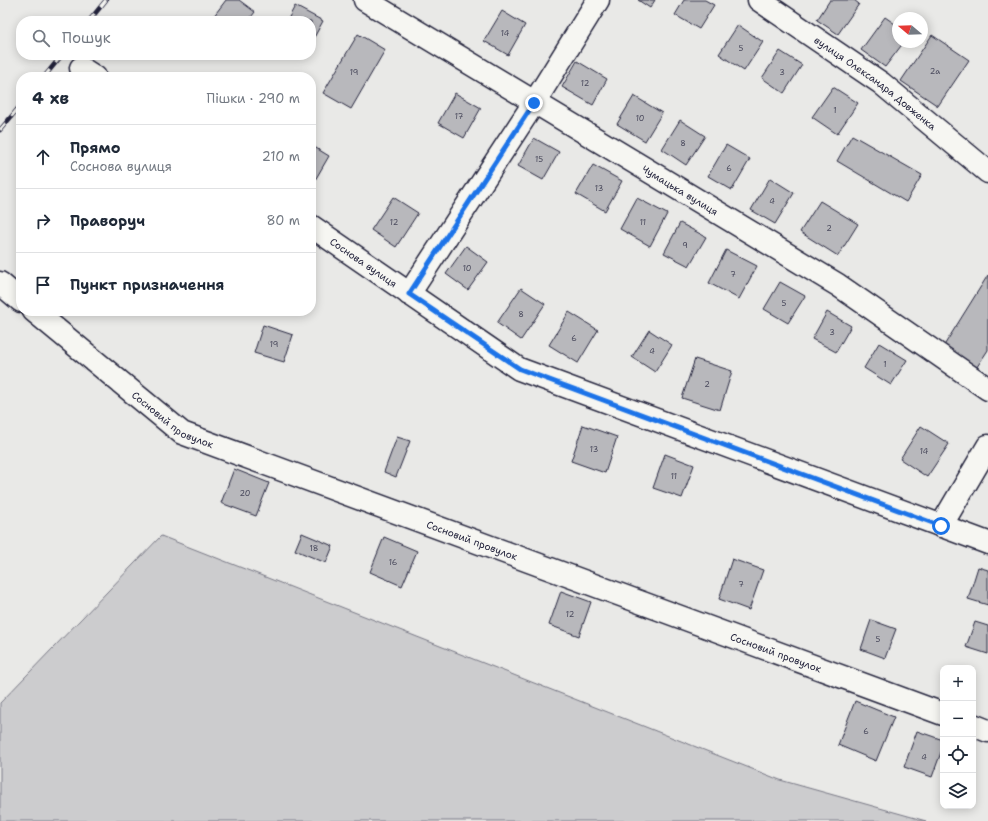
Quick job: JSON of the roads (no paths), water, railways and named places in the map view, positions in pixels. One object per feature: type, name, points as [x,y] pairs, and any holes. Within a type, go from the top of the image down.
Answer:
[{"type":"street","name":"Чумацька вулиця","points":[[365,0],[838,285],[988,389]]},
{"type":"street","points":[[409,294],[534,103],[598,0]]},
{"type":"street","name":"вулиця Олександра Довженка","points":[[759,0],[882,83],[988,172]]},
{"type":"street","name":"Соснова вулиця","points":[[316,229],[520,369],[988,543]]},
{"type":"street","points":[[0,283],[16,297]]},
{"type":"street","name":"Сосновий провулок","points":[[40,316],[182,433],[940,713]]},
{"type":"street","points":[[941,526],[988,446]]},
{"type":"street","points":[[976,726],[988,731]]},
{"type":"railway","points":[[93,16],[106,0]]},
{"type":"railway","points":[[48,72],[58,60]]},
{"type":"railway","points":[[0,130],[16,111]]}]
